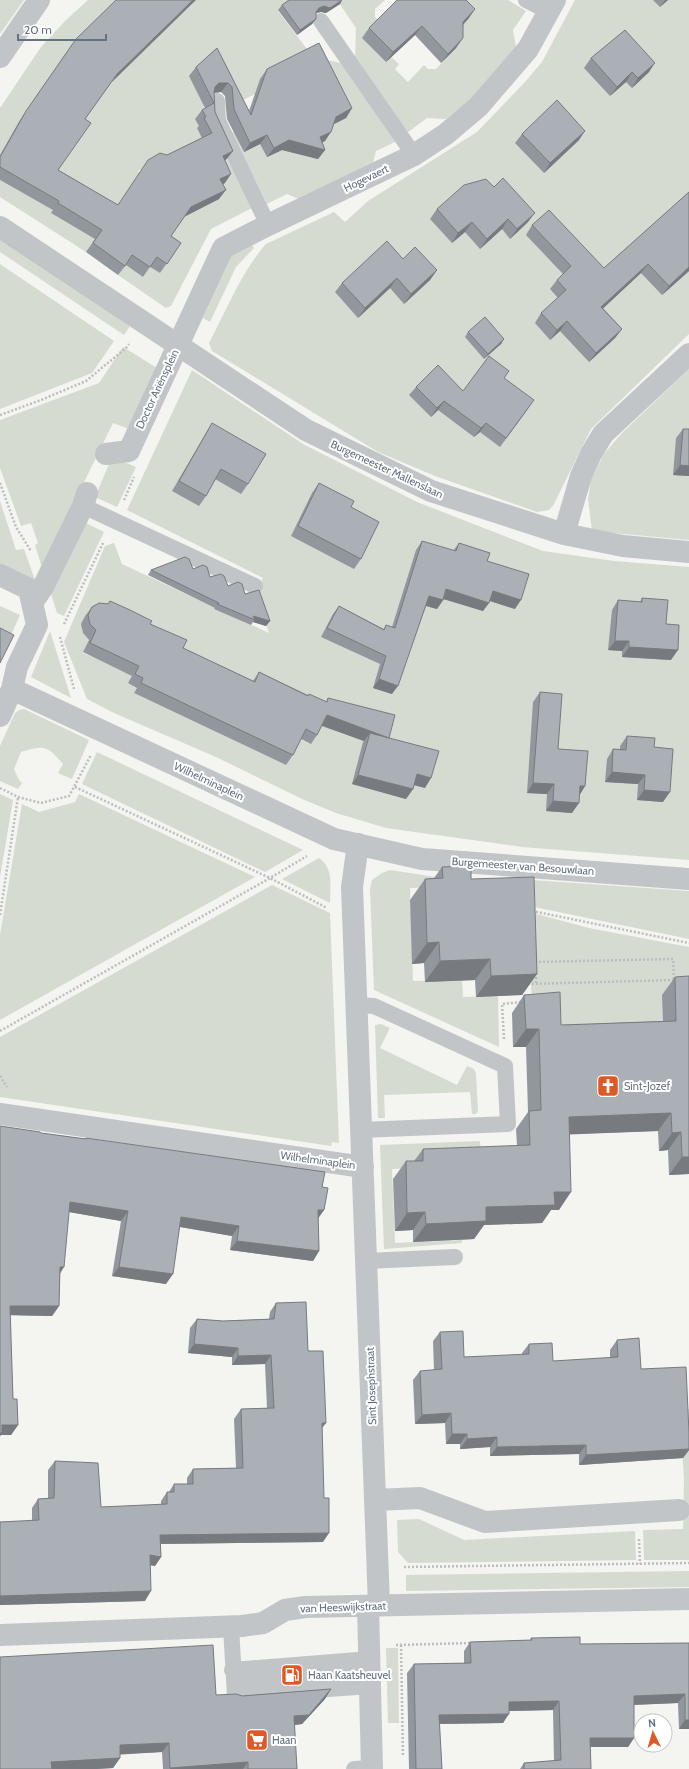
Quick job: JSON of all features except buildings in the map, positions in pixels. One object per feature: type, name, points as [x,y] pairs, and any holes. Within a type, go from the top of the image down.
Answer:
[{"type":"street","points":[[0,56],[38,0]]},
{"type":"street","name":"Hogevaert","points":[[178,345],[223,248],[414,155],[446,134],[479,106],[528,49],[552,6]]},
{"type":"street","name":"Doctor Ariënsplein","points":[[0,227],[178,345],[129,451],[106,454]]},
{"type":"street","name":"Burgemeester Mallenslaan","points":[[178,345],[306,430],[340,448],[431,491],[564,534],[623,546],[689,552]]},
{"type":"street","points":[[564,534],[581,476],[591,454],[603,434],[689,354]]},
{"type":"street","points":[[0,716],[12,689],[17,667],[37,625],[38,595],[85,500]]},
{"type":"street","points":[[0,575],[38,595]]},
{"type":"street","name":"Wilhelminaplein","points":[[0,1114],[363,1167],[352,887],[358,844],[334,839],[12,689]]},
{"type":"street","name":"Burgemeester van Besouwlaan","points":[[358,844],[422,858],[689,879]]},
{"type":"street","name":"Sint Josephstraat","points":[[363,1167],[378,1568],[370,1666],[366,1768]]},
{"type":"street","points":[[375,1500],[420,1498],[485,1522],[679,1510]]},
{"type":"street","name":"van Heeswijkstraat","points":[[0,1635],[231,1626],[263,1623],[285,1610],[305,1607],[689,1600]]},
{"type":"lane","points":[[526,0],[552,6]]},
{"type":"lane","points":[[320,22],[414,155]]},
{"type":"lane","points":[[217,101],[218,121],[268,225]]},
{"type":"lane","points":[[85,500],[256,586]]},
{"type":"lane","points":[[356,1005],[374,1006],[505,1066],[508,1124],[361,1130]]},
{"type":"lane","points":[[366,1261],[455,1257]]},
{"type":"lane","points":[[231,1626],[235,1696],[370,1666]]},
{"type":"lane","points":[[233,1676],[370,1666]]},
{"type":"path","points":[[0,415],[86,381],[126,348],[143,322]]},
{"type":"path","points":[[0,483],[16,527],[30,547],[38,595]]},
{"type":"path","points":[[59,634],[83,722]]},
{"type":"path","points":[[0,788],[18,797],[41,803],[69,796],[103,731]]},
{"type":"path","points":[[75,787],[270,878],[353,921]]},
{"type":"path","points":[[0,915],[18,797]]},
{"type":"path","points":[[0,1031],[270,878],[334,839]]},
{"type":"path","points":[[529,910],[689,943]]},
{"type":"path","points":[[536,984],[535,961],[673,959],[674,980]]},
{"type":"path","points":[[525,985],[682,980]]},
{"type":"path","points":[[505,1066],[502,1004],[526,1002]]},
{"type":"path","points":[[378,1568],[689,1563]]},
{"type":"path","points":[[370,1666],[402,1645],[478,1643]]},
{"type":"path","points":[[402,1645],[403,1756]]},
{"type":"shaded area","points":[[0,0],[24,0],[0,34]]},
{"type":"shaded area","points":[[88,0],[152,0],[60,63],[30,105],[0,155],[0,108],[41,47],[65,21]]},
{"type":"shaded area","points":[[188,0],[292,0],[278,11],[313,57],[341,63],[397,141],[376,151],[373,163],[299,199],[287,194],[267,204],[233,135],[233,101],[211,57],[203,104],[206,114],[199,127],[205,143],[154,163],[138,171],[156,196],[229,159],[252,208],[211,229],[171,306],[166,308],[118,275],[125,264],[143,277],[150,267],[160,273],[174,252],[93,243],[86,252],[0,197],[0,180],[25,194],[68,121],[111,83],[192,4]],"holes":[[[261,91],[327,134],[324,141],[298,154],[289,147],[265,138],[239,102]]]},
{"type":"shaded area","points":[[337,0],[385,0],[375,9],[375,17],[379,21],[389,55],[399,64],[395,69],[408,82],[424,65],[428,69],[436,69],[446,58],[441,0],[508,0],[526,11],[513,30],[516,47],[475,96],[446,119],[427,118],[407,133],[355,61],[356,28]]},
{"type":"shaded area","points":[[575,0],[689,0],[689,334],[591,429],[553,506],[549,510],[537,512],[435,476],[378,452],[212,351],[209,343],[249,266],[266,244],[334,212],[345,222],[368,201],[477,132],[542,62]]},
{"type":"shaded area","points":[[0,239],[130,326],[124,335],[0,252]]},
{"type":"shaded area","points":[[251,243],[254,248],[236,267],[210,322],[203,318],[232,254]]},
{"type":"shaded area","points":[[0,264],[114,341],[92,373],[0,409]]},
{"type":"shaded area","points":[[123,347],[157,368],[129,429],[113,423],[42,568],[35,545],[38,543],[31,523],[21,526],[0,468],[0,420],[99,383]]},
{"type":"shaded area","points":[[689,369],[689,540],[592,531],[588,499],[591,480],[604,454],[622,433]]},
{"type":"shaded area","points":[[192,370],[303,444],[417,502],[543,551],[614,561],[689,567],[689,860],[522,847],[386,828],[336,813],[302,799],[216,757],[114,713],[87,699],[64,642],[105,546],[114,543],[122,564],[269,633],[255,594],[263,578],[127,510]],"holes":[[[85,616],[310,744],[299,739],[286,765],[134,693],[137,688],[134,672],[83,653],[89,640],[82,629],[82,623]]]},
{"type":"shaded area","points":[[112,457],[136,467],[117,507],[95,497]]},
{"type":"shaded area","points":[[0,501],[16,550],[24,549],[36,583],[0,566]]},
{"type":"shaded area","points":[[86,523],[104,532],[64,616],[57,613],[51,594]]},
{"type":"shaded area","points":[[0,606],[20,615],[7,644],[0,641]]},
{"type":"shaded area","points":[[50,631],[71,698],[31,677]]},
{"type":"shaded area","points":[[24,709],[89,740],[72,779],[58,773],[63,764],[53,753],[45,748],[35,748],[21,752],[14,769],[22,783],[18,789],[0,781],[0,746],[15,713]]},
{"type":"shaded area","points":[[97,752],[303,850],[265,872],[82,784]]},
{"type":"shaded area","points":[[0,794],[13,800],[0,877]]},
{"type":"shaded area","points":[[79,794],[255,877],[0,1020],[0,935],[22,804],[39,812],[75,802]]},
{"type":"shaded area","points":[[319,858],[324,862],[329,872],[330,903],[282,879]]},
{"type":"shaded area","points":[[390,870],[469,882],[471,886],[410,888],[413,981],[462,980],[463,997],[498,996],[499,1047],[374,990],[370,889],[372,880],[382,873]]},
{"type":"shaded area","points":[[532,880],[689,891],[689,939],[534,907]]},
{"type":"shaded area","points":[[272,885],[330,913],[339,1143],[332,1142],[331,1146],[0,1097],[0,1037]]},
{"type":"shaded area","points":[[533,913],[589,928],[689,947],[689,994],[664,1039],[548,1043],[532,1011],[531,984]]},
{"type":"shaded area","points":[[381,1024],[390,1028],[380,1048],[457,1085],[467,1066],[474,1069],[476,1074],[478,1111],[476,1114],[472,1114],[470,1092],[384,1095],[385,1118],[378,1118],[375,1025]]},
{"type":"shaded area","points":[[480,1141],[482,1165],[392,1169],[395,1243],[462,1240],[462,1243],[384,1249],[380,1145]]},
{"type":"shaded area","points":[[680,1409],[689,1409],[689,1560],[644,1560],[643,1530],[683,1529],[684,1480]]},
{"type":"shaded area","points":[[419,1519],[464,1540],[635,1531],[636,1560],[408,1563],[398,1552],[397,1520]]},
{"type":"shaded area","points":[[689,1571],[689,1587],[406,1591],[406,1575]]},
{"type":"shaded area","points":[[386,1648],[398,1648],[399,1723],[388,1723]]},
{"type":"place","name":"Sint-Jozef","points":[[608,1086]]},
{"type":"place","name":"Haan Kaatsheuvel","points":[[292,1675]]},
{"type":"place","name":"Haan","points":[[257,1740]]}]
